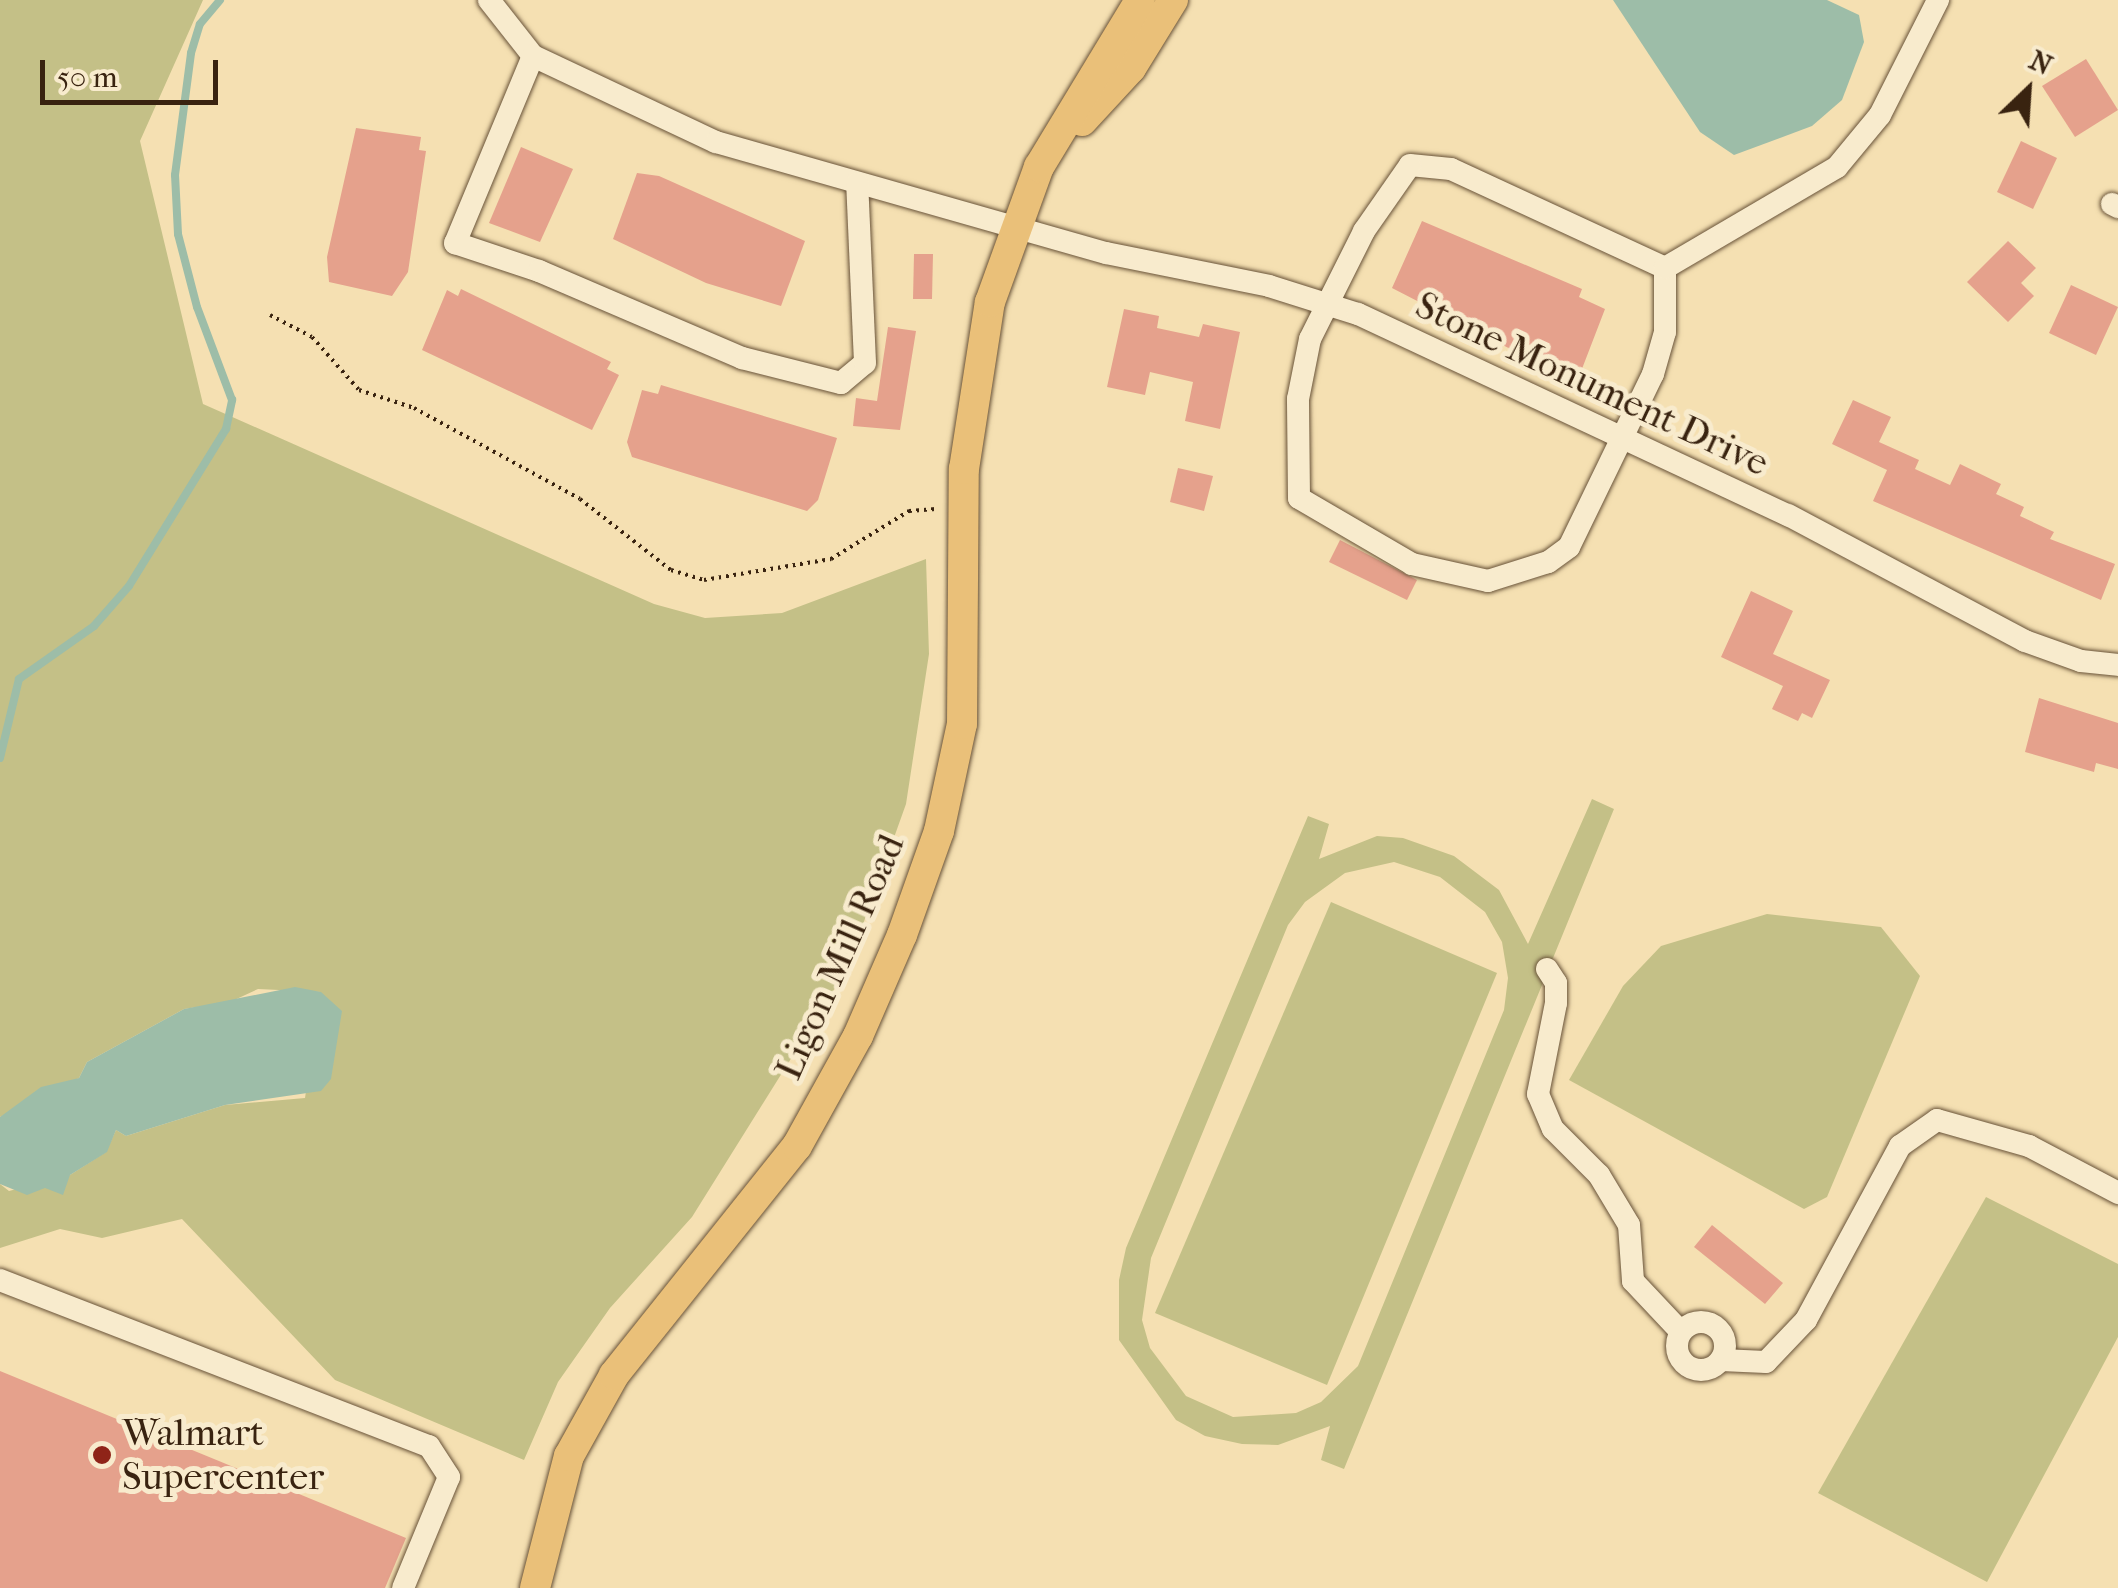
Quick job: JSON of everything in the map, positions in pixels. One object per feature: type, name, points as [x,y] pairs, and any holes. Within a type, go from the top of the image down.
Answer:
[{"type":"main road","name":"Ligon Mill Road","points":[[535,1588],[569,1456],[614,1375],[797,1146],[858,1036],[939,831],[962,724],[964,470],[990,302],[1014,225],[1039,167],[1140,0]]},
{"type":"main road","name":"Ligon Mill Road","points":[[1039,167],[1131,68],[1174,0]]},
{"type":"street","points":[[489,0],[532,56],[455,243],[539,271],[742,358],[840,383],[865,363],[857,183]]},
{"type":"street","points":[[1664,268],[1838,168],[1880,115],[1938,0]]},
{"type":"street","name":"Stone Monument Drive","points":[[532,56],[716,142],[1014,225],[1328,304],[1788,515],[2025,641],[2081,661],[2118,665]]},
{"type":"street","points":[[1410,164],[1450,169],[1664,268],[1666,332],[1653,374],[1620,435],[1569,547],[1548,562],[1488,581],[1412,564],[1299,498],[1298,399],[1310,339],[1364,230],[1410,164]]},
{"type":"street","points":[[1547,969],[1556,983],[1556,1002],[1538,1094],[1553,1128],[1599,1175],[1629,1225],[1632,1281],[1682,1332],[1695,1323],[1712,1324],[1723,1336],[1720,1360],[1766,1362],[1806,1320],[1900,1146],[1938,1120],[2028,1146],[2118,1193]]},
{"type":"street","points":[[0,1280],[429,1446],[449,1478],[403,1588]]},
{"type":"path","points":[[270,315],[324,347],[359,390],[414,408],[580,499],[671,570],[704,580],[744,578],[831,559],[908,511],[941,508]]},
{"type":"shaded area","points":[[0,0],[203,0],[140,141],[203,404],[654,604],[705,618],[782,613],[926,559],[929,654],[906,804],[847,969],[692,1217],[610,1308],[558,1382],[524,1460],[335,1380],[182,1219],[102,1238],[60,1229],[0,1248],[0,1184],[9,1191],[70,1175],[106,1152],[116,1130],[126,1136],[225,1105],[305,1098],[321,992],[258,989],[230,1002],[184,1009],[87,1062],[79,1078],[0,1117]]},
{"type":"shaded area","points":[[1613,0],[1827,0],[1859,15],[1864,42],[1842,100],[1812,126],[1734,155],[1700,132]]},
{"type":"shaded area","points":[[1592,799],[1614,809],[1344,1469],[1321,1460],[1330,1426],[1278,1445],[1242,1444],[1205,1436],[1176,1420],[1119,1340],[1119,1280],[1126,1248],[1308,816],[1329,824],[1319,859],[1377,836],[1403,838],[1454,856],[1499,890],[1528,944]],"holes":[[[1394,862],[1440,877],[1485,912],[1502,942],[1508,978],[1504,1010],[1358,1366],[1321,1402],[1296,1413],[1233,1417],[1186,1396],[1150,1348],[1142,1320],[1151,1258],[1288,925],[1305,902],[1345,873]]]},
{"type":"shaded area","points":[[1331,902],[1497,973],[1327,1385],[1155,1313]]},
{"type":"shaded area","points":[[1767,914],[1881,927],[1920,976],[1827,1197],[1804,1209],[1569,1080],[1623,986],[1661,946]]},
{"type":"shaded area","points":[[295,987],[321,992],[342,1011],[331,1079],[321,1091],[225,1105],[126,1136],[116,1130],[107,1152],[70,1175],[63,1195],[45,1188],[27,1195],[0,1184],[0,1117],[41,1087],[79,1078],[87,1062],[184,1009]]},
{"type":"shaded area","points":[[1986,1197],[2118,1264],[2118,1337],[1987,1582],[1818,1493]]},
{"type":"building","points":[[2086,59],[2118,110],[2075,137],[2042,86]]},
{"type":"building","points":[[356,128],[421,137],[419,150],[426,151],[408,272],[392,296],[329,282],[327,257]]},
{"type":"building","points":[[2021,141],[2057,158],[2033,209],[1997,192]]},
{"type":"building","points":[[521,147],[573,169],[540,242],[489,223]]},
{"type":"building","points":[[637,173],[659,176],[805,241],[781,306],[706,283],[613,239]]},
{"type":"building","points":[[1422,221],[1582,289],[1579,297],[1605,309],[1580,374],[1524,356],[1392,288]]},
{"type":"building","points":[[2008,241],[2036,268],[2021,283],[2034,296],[2008,322],[1967,282]]},
{"type":"building","points":[[914,254],[933,254],[932,299],[913,299]]},
{"type":"building","points":[[2071,285],[2118,307],[2096,355],[2049,333]]},
{"type":"building","points":[[461,289],[611,362],[607,369],[619,375],[592,430],[422,350],[447,290],[458,296]]},
{"type":"building","points":[[1124,309],[1159,316],[1157,328],[1199,337],[1203,324],[1240,332],[1220,429],[1185,421],[1193,382],[1150,372],[1145,395],[1107,387]]},
{"type":"building","points":[[888,327],[916,331],[900,430],[853,426],[856,398],[877,401]]},
{"type":"building","points":[[661,385],[837,438],[818,500],[807,511],[632,457],[627,442],[642,390],[658,394]]},
{"type":"building","points":[[1853,400],[1891,417],[1879,442],[1919,460],[1915,469],[1950,485],[1960,464],[2001,484],[1996,494],[2024,507],[2020,516],[2054,532],[2050,539],[2115,564],[2101,600],[1873,501],[1887,470],[1832,444]]},
{"type":"building","points":[[1178,468],[1213,476],[1204,511],[1170,502]]},
{"type":"building","points":[[1340,540],[1417,580],[1407,600],[1329,562]]},
{"type":"building","points":[[1751,591],[1793,611],[1773,654],[1830,680],[1812,718],[1802,713],[1798,721],[1772,709],[1783,686],[1721,657]]},
{"type":"building","points":[[2039,698],[2118,723],[2118,769],[2096,763],[2094,772],[2025,752]]},
{"type":"building","points":[[1712,1225],[1783,1283],[1765,1304],[1694,1247]]},
{"type":"building","name":"Walmart Supercenter","points":[[0,1371],[406,1538],[385,1588],[0,1588]]},
{"type":"waterway","points":[[0,758],[19,679],[94,626],[129,586],[226,429],[232,400],[197,307],[178,234],[175,175],[191,53],[200,24],[220,0]]},
{"type":"place","name":"Walmart Supercenter","points":[[102,1455]]}]
